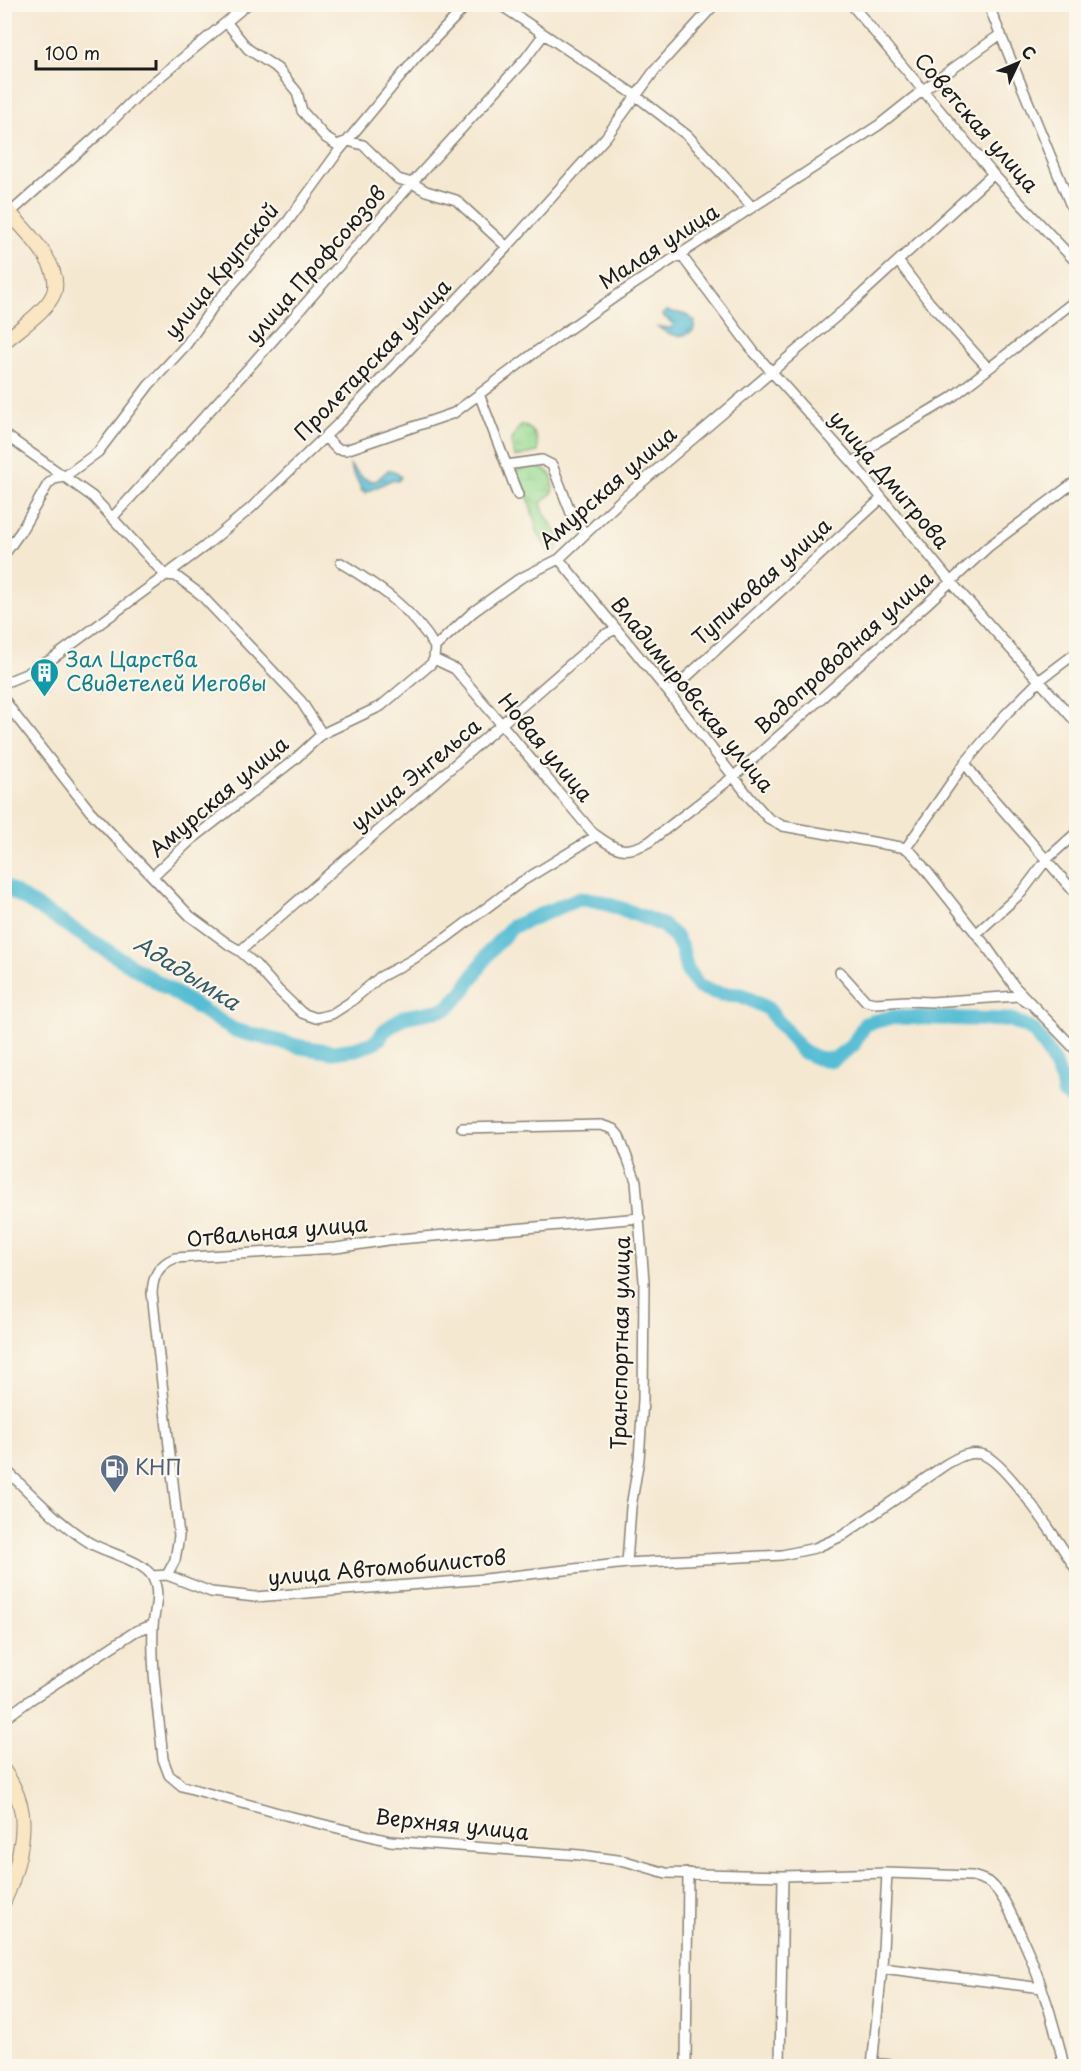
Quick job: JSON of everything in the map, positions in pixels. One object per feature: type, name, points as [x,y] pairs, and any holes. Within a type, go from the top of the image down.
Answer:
[{"type":"street","points":[[4,342],[42,309],[53,296],[57,280],[51,263],[7,210],[101,132],[138,95],[248,4]]},
{"type":"street","name":"улица Крупской","points":[[4,555],[21,531],[48,484],[54,479],[64,477],[98,452],[149,385],[186,345],[215,304],[288,221],[338,152],[416,58],[468,4]]},
{"type":"street","points":[[499,4],[635,95],[688,136],[752,207]]},
{"type":"street","name":"Пролетарская улица","points":[[4,683],[52,659],[251,508],[325,437],[507,247],[606,137],[655,70],[715,4]]},
{"type":"street","name":"Советская улица","points":[[851,4],[993,174],[1077,262]]},
{"type":"street","points":[[988,4],[1077,218]]},
{"type":"street","points":[[227,23],[248,49],[278,69],[297,92],[302,111],[326,138],[337,145],[348,141],[363,144],[398,179],[456,200],[507,247]]},
{"type":"street","name":"улица Профсоюзов","points":[[112,518],[526,58],[544,34]]},
{"type":"street","name":"Малая улица","points":[[325,437],[337,449],[346,450],[454,413],[537,351],[879,125],[1001,34]]},
{"type":"street","name":"Амурская улица","points":[[435,647],[473,612],[519,579],[560,559],[670,457],[773,372],[993,174]]},
{"type":"street","name":"улица Дмитрова","points":[[681,255],[730,323],[853,463],[951,582],[1077,722]]},
{"type":"street","points":[[898,261],[929,302],[988,368]]},
{"type":"street","points":[[853,463],[877,442],[951,398],[1077,300]]},
{"type":"street","points":[[479,394],[518,495]]},
{"type":"street","points":[[4,434],[93,497],[165,575],[176,576],[200,594],[302,701],[322,734]]},
{"type":"street","points":[[506,465],[542,460],[552,465],[571,513],[585,534]]},
{"type":"street","name":"Водопроводная улица","points":[[634,850],[649,842],[733,777],[988,547],[1077,481]]},
{"type":"street","name":"Тупиковая улица","points":[[669,693],[881,499]]},
{"type":"street","name":"Владимировская улица","points":[[560,559],[768,818],[783,826],[906,848]]},
{"type":"street","points":[[341,563],[377,585],[416,621],[435,647],[434,659]]},
{"type":"street","name":"улица Энгельса","points":[[240,951],[604,635],[616,629]]},
{"type":"street","points":[[1077,653],[1040,680],[1005,715],[965,763],[906,848],[976,934],[1015,987],[1077,1050]]},
{"type":"street","name":"Амурская улица","points":[[153,876],[191,840],[294,760],[322,734],[381,706],[434,659]]},
{"type":"street","name":"Новая улица","points":[[434,659],[455,669],[596,836],[612,848],[634,850]]},
{"type":"street","points":[[4,699],[90,811],[190,916],[240,951],[302,1013],[316,1018],[332,1014],[380,977],[419,956],[521,882],[596,836]]},
{"type":"street","points":[[965,763],[977,780],[1077,894]]},
{"type":"street","points":[[976,934],[1022,892],[1047,860],[1077,833]]},
{"type":"street","points":[[840,972],[866,1001],[875,1003],[1018,996],[1031,1004]]},
{"type":"street","name":"Транспортная улица","points":[[462,1128],[601,1125],[613,1129],[619,1136],[636,1182],[644,1281],[643,1400],[627,1563]]},
{"type":"street","name":"Отвальная улица","points":[[167,1575],[175,1560],[179,1536],[152,1293],[153,1279],[162,1265],[176,1258],[336,1248],[388,1240],[640,1218]]},
{"type":"street","name":"улица Автомобилистов","points":[[152,1576],[167,1575],[211,1592],[255,1597],[485,1579],[627,1563],[782,1555],[815,1548],[842,1536],[945,1465],[961,1456],[972,1454],[984,1456],[995,1463],[1026,1496],[1077,1569]]},
{"type":"street","points":[[4,1468],[54,1515],[90,1543],[137,1564],[152,1576]]},
{"type":"street","name":"Верхняя улица","points":[[152,1576],[157,1588],[153,1652],[163,1759],[169,1775],[182,1786],[279,1814],[390,1841],[580,1855],[626,1861],[666,1873],[783,1876],[887,1873],[972,1876],[986,1880],[996,1889],[1006,1905],[1036,1965],[1058,2037],[1064,2067]]},
{"type":"street","points":[[4,1719],[136,1631],[153,1625]]},
{"type":"street","points":[[4,1771],[19,1800],[22,1826],[18,1858],[10,1889],[4,1901]]},
{"type":"street","points":[[686,2067],[688,1873]]},
{"type":"street","points":[[887,1873],[882,1968],[872,2065],[901,2067]]},
{"type":"street","points":[[780,2067],[783,1876]]},
{"type":"street","points":[[882,1968],[1042,1988]]},
{"type":"green space","points":[[522,425],[535,435],[538,452],[515,457],[512,440]]},
{"type":"green space","points":[[535,466],[548,472],[553,482],[552,493],[541,503],[544,513],[561,542],[556,551],[549,553],[538,533],[526,490],[516,480],[513,471]]},
{"type":"water","points":[[666,311],[682,314],[692,319],[695,322],[693,331],[684,335],[666,333],[658,327],[672,328],[673,324],[662,315]]},
{"type":"water","points":[[350,465],[362,476],[372,481],[376,481],[388,470],[401,477],[398,481],[391,480],[365,493],[361,490]]},
{"type":"waterway","name":"Ададымка","points":[[4,886],[234,1030],[301,1047],[333,1052],[371,1044],[379,1039],[384,1031],[404,1017],[446,1009],[462,993],[490,951],[512,927],[578,899],[595,900],[662,925],[675,936],[682,949],[687,970],[699,987],[721,994],[741,995],[767,1008],[802,1051],[817,1058],[833,1060],[853,1045],[865,1024],[892,1017],[1012,1020],[1034,1031],[1050,1055],[1062,1081],[1064,1093],[1076,1102]]},
{"type":"place","name":"Зал Царства Свидетелей Иеговы","points":[[45,698]]},
{"type":"place","name":"КНП","points":[[114,1494]]}]
